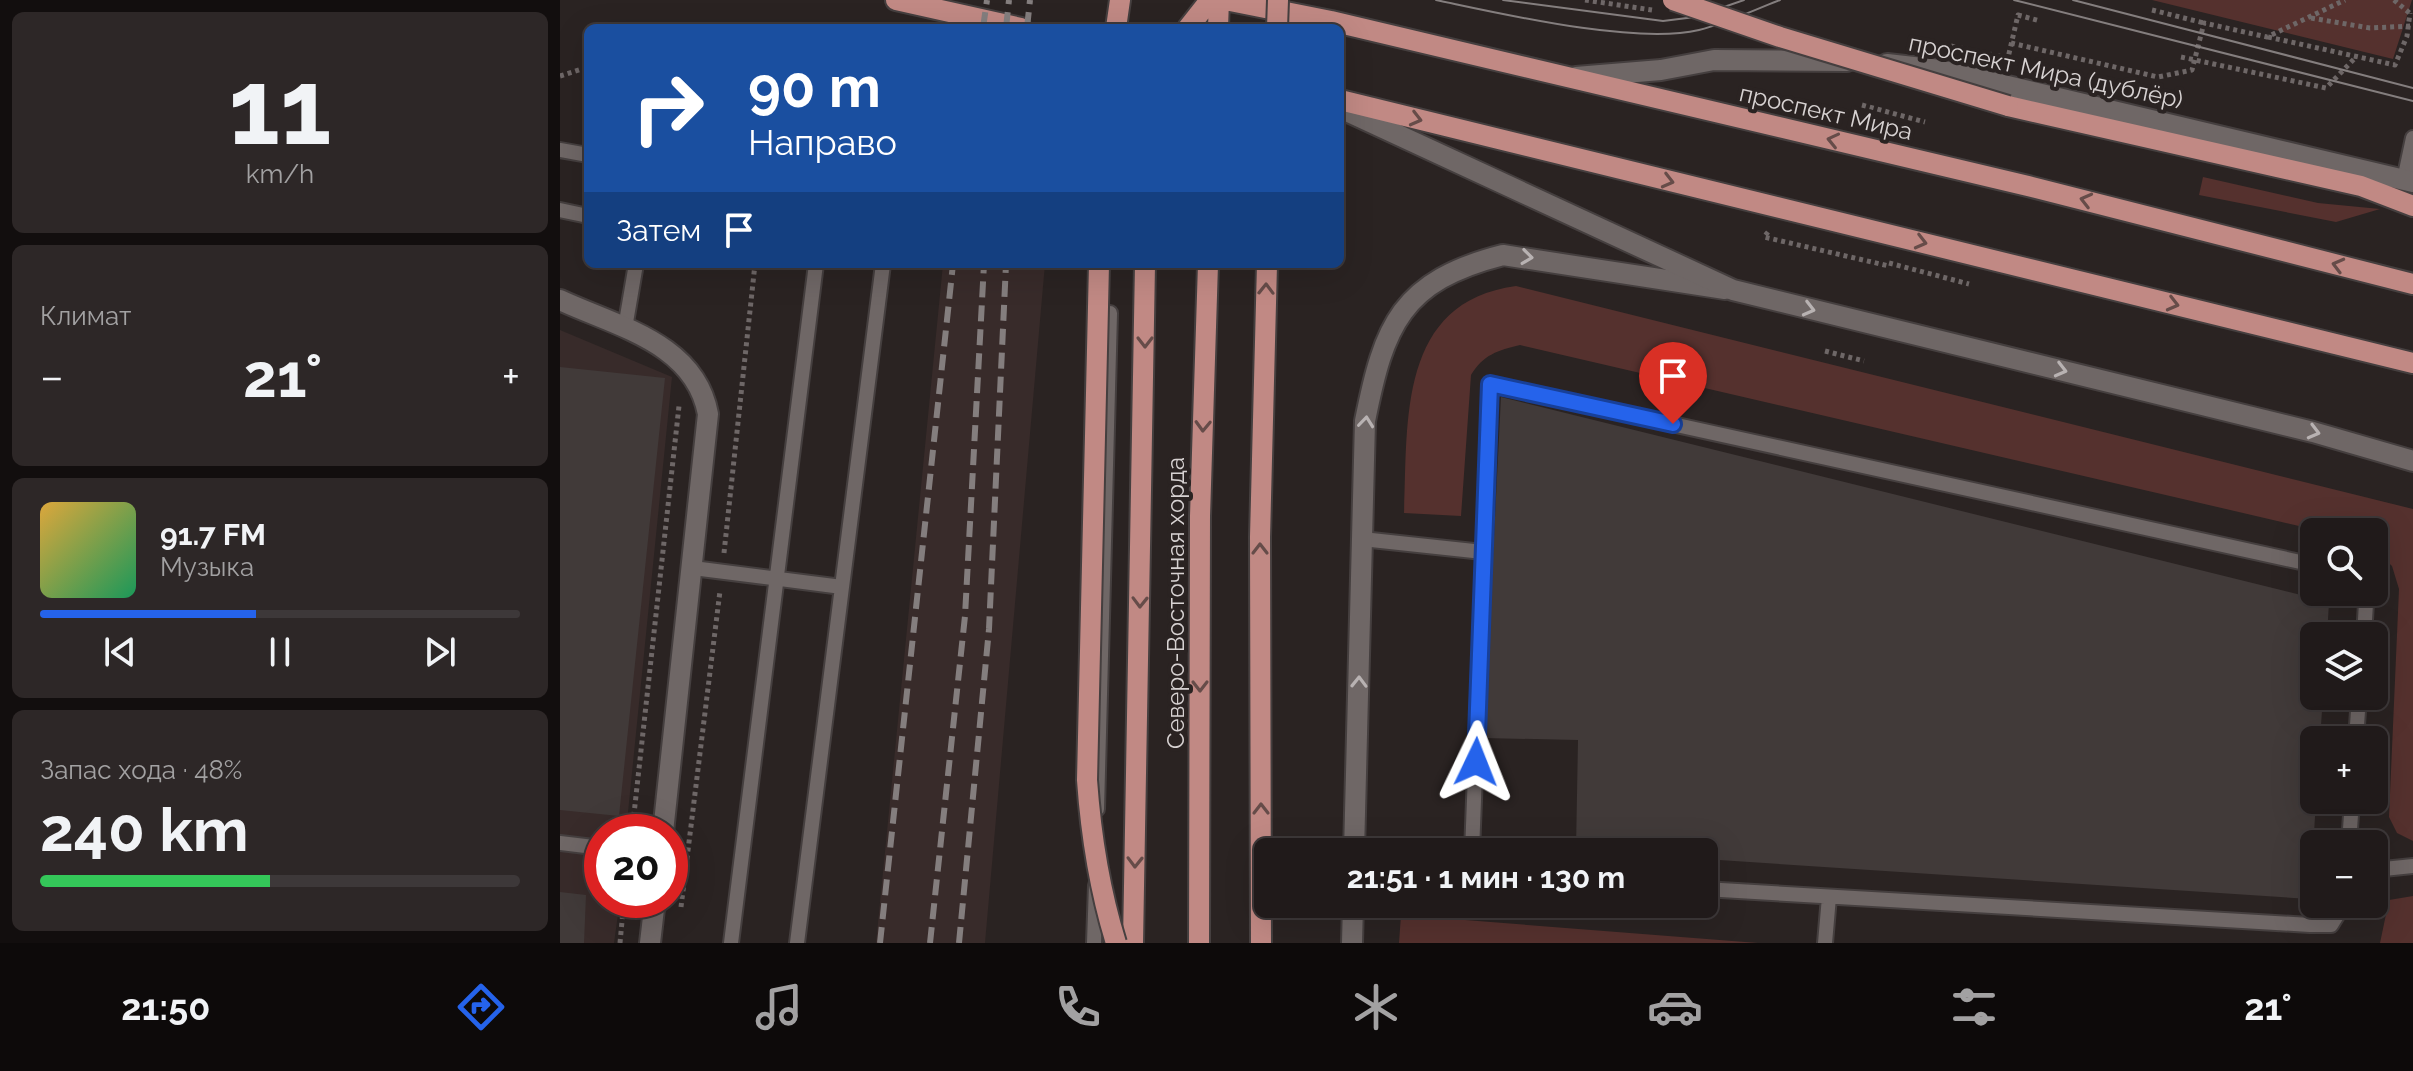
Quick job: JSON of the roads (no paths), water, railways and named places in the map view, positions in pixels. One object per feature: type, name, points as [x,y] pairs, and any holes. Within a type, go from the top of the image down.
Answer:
[{"type":"main road","points":[[896,0],[1003,24]]},
{"type":"main road","points":[[1117,24],[1120,0]]},
{"type":"main road","points":[[1191,24],[1210,0]]},
{"type":"main road","points":[[1219,24],[1222,0]]},
{"type":"main road","name":"проспект Мира","points":[[1222,0],[1330,24]]},
{"type":"main road","points":[[1277,24],[1278,0]]},
{"type":"main road","points":[[1668,4],[2008,106],[2361,186],[2413,206]]},
{"type":"main road","name":"проспект Мира","points":[[1344,27],[2042,190],[2413,284]]},
{"type":"main road","name":"проспект Мира (дублёр)","points":[[1568,77],[1760,59],[1914,66],[2410,185]]},
{"type":"main road","points":[[1344,101],[2413,363]]},
{"type":"main road","points":[[1344,110],[1733,290]]},
{"type":"main road","points":[[2361,186],[2410,185]]},
{"type":"main road","points":[[1354,838],[1365,421],[1375,373],[1392,323],[1410,299],[1456,272],[1503,255],[1733,290],[2313,432],[2413,461]]},
{"type":"main road","points":[[1099,268],[1087,780],[1091,843],[1102,899],[1116,943]]},
{"type":"main road","points":[[1133,943],[1145,268]]},
{"type":"main road","name":"Северо-Восточная хорда","points":[[1199,943],[1200,516],[1208,268]]},
{"type":"main road","points":[[1261,943],[1260,537],[1267,268]]},
{"type":"main road","points":[[560,300],[625,328],[681,361],[697,379],[705,397],[708,414],[665,814]]},
{"type":"main road","points":[[650,943],[653,918]]},
{"type":"main road","points":[[1352,943],[1353,918]]},
{"type":"lane","points":[[2410,185],[2413,138]]},
{"type":"lane","points":[[560,150],[584,154]]},
{"type":"lane","points":[[560,210],[584,215]]},
{"type":"lane","points":[[625,328],[635,268]]},
{"type":"lane","points":[[731,943],[816,268]]},
{"type":"lane","points":[[797,943],[882,268]]},
{"type":"lane","points":[[1094,943],[1110,313]]},
{"type":"lane","points":[[1473,838],[1490,384],[2300,562]]},
{"type":"lane","points":[[1362,539],[1483,552]]},
{"type":"lane","points":[[693,568],[842,587]]},
{"type":"lane","points":[[560,843],[584,846]]},
{"type":"lane","points":[[2388,869],[2413,866]]},
{"type":"lane","points":[[1718,890],[2310,925],[2331,925],[2335,918]]},
{"type":"lane","points":[[1825,943],[1829,897]]},
{"type":"tram line","points":[[1436,0],[1569,26],[1640,34],[1699,30],[1780,0]]},
{"type":"tram line","points":[[1503,0],[1663,21],[1695,17],[1744,0]]},
{"type":"tram line","points":[[2014,0],[2413,101]]},
{"type":"tram line","points":[[2073,0],[2413,88]]},
{"type":"railway","points":[[984,24],[987,0]]},
{"type":"railway","points":[[1006,24],[1009,0]]},
{"type":"railway","points":[[1027,24],[1030,0]]},
{"type":"railway","points":[[880,943],[953,268]]},
{"type":"railway","points":[[930,943],[965,616],[984,268]]},
{"type":"railway","points":[[959,943],[989,629],[1006,268]]}]
